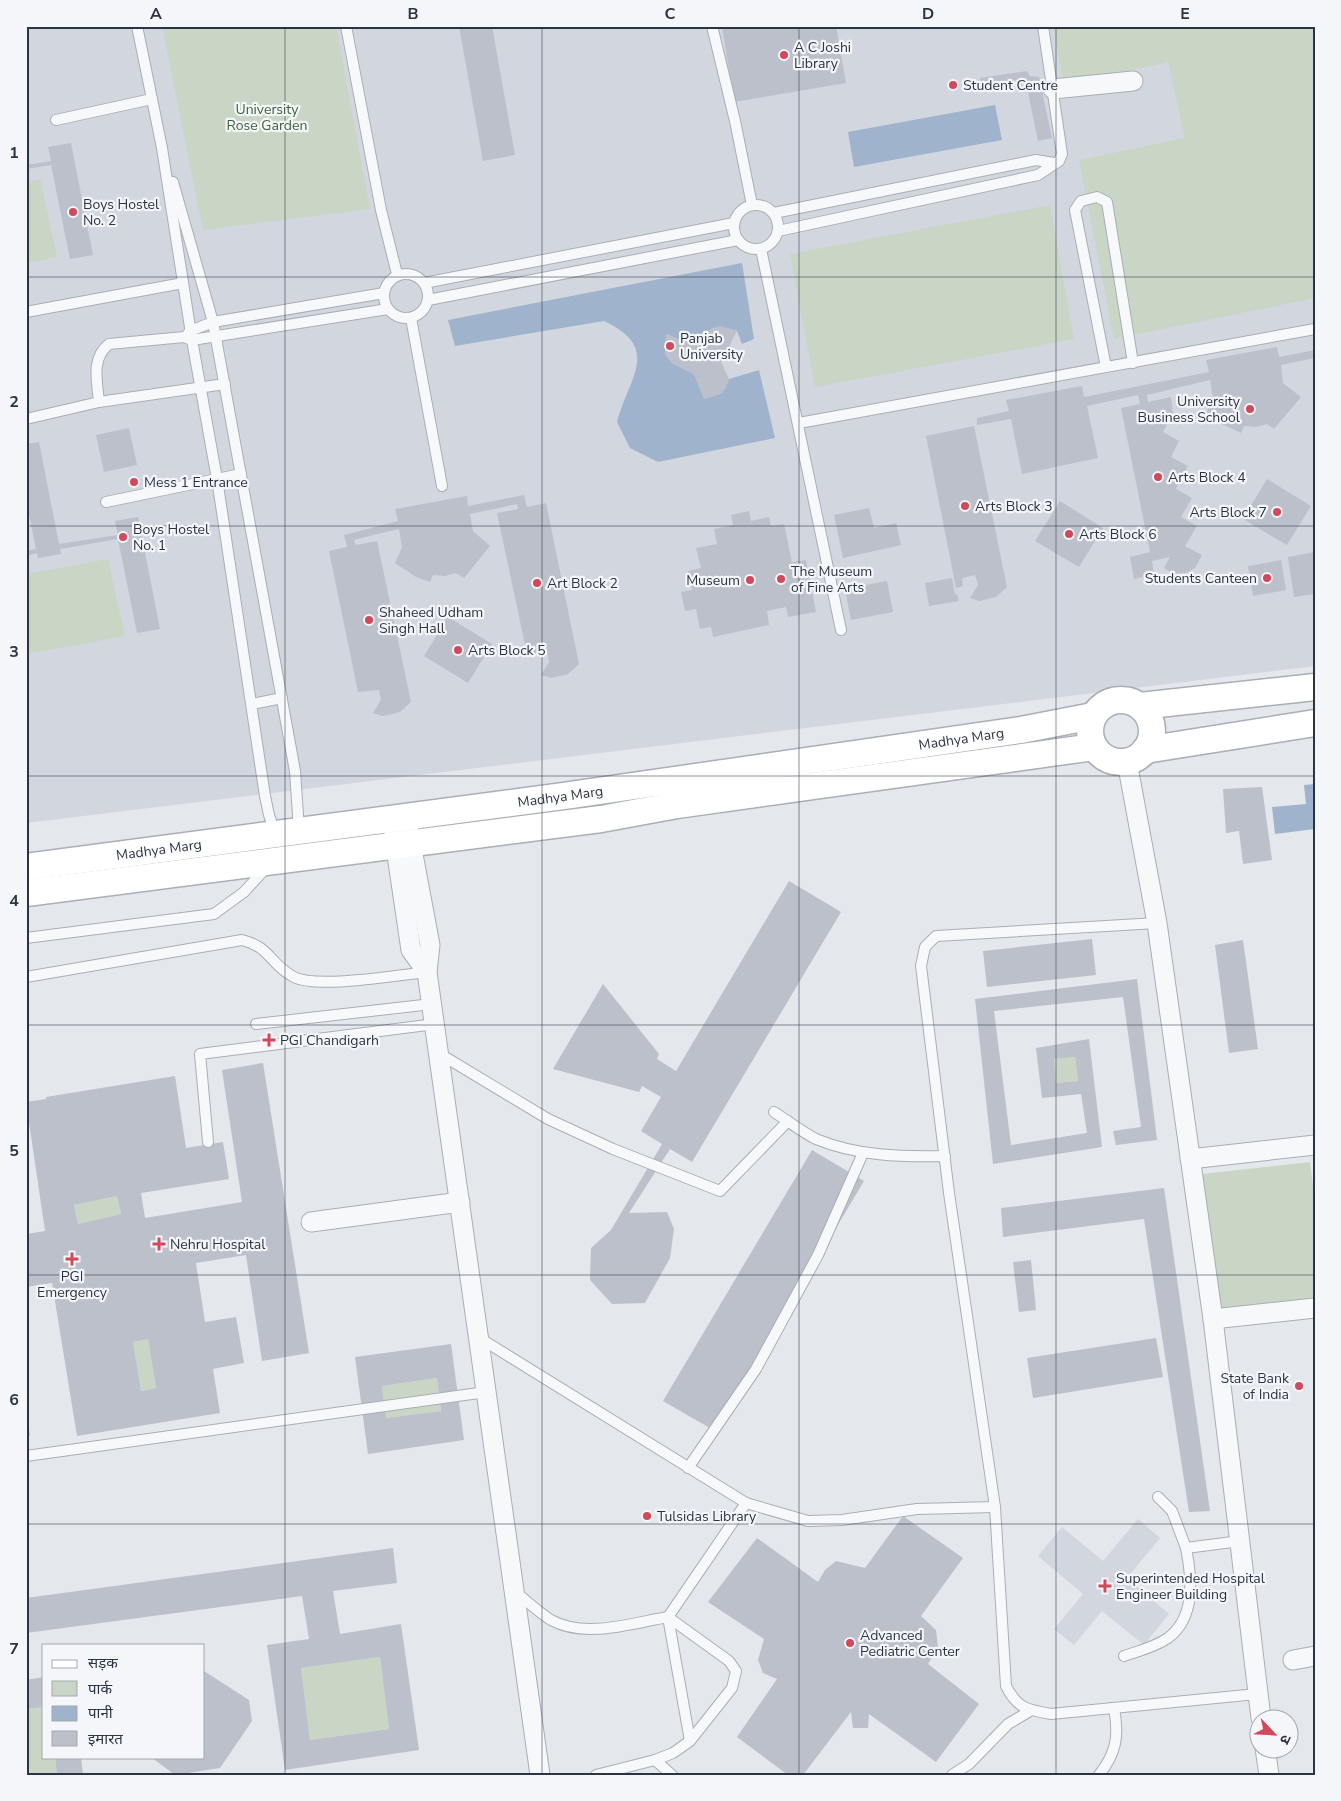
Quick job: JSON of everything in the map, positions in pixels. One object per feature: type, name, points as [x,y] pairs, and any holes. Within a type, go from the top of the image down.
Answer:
[{"type":"main road","points":[[1140,706],[1315,687]]},
{"type":"main road","points":[[1136,756],[1152,732],[1150,722],[1140,706],[1130,701],[1120,700],[1105,705],[1093,716],[1090,726],[1090,737],[1094,747],[1107,759],[1136,756],[1315,723]]},
{"type":"main road","name":"Madhya Marg","points":[[26,867],[399,818],[1021,730],[1093,716]]},
{"type":"main road","name":"Madhya Marg","points":[[26,893],[600,819],[677,805],[1094,747]]},
{"type":"street","points":[[1053,89],[1133,81]]},
{"type":"street","points":[[1136,756],[1157,922],[1213,1319],[1259,1708]]},
{"type":"street","points":[[399,818],[403,845],[430,945],[427,972],[540,1775]]},
{"type":"street","points":[[1190,1159],[1315,1145]]},
{"type":"street","points":[[311,1222],[460,1202]]},
{"type":"street","points":[[1213,1319],[1315,1308]]},
{"type":"street","points":[[1293,1660],[1315,1656]]},
{"type":"street","points":[[1266,1758],[1269,1775]]},
{"type":"lane","points":[[137,26],[162,148],[183,282],[189,336],[217,479],[268,815],[288,833]]},
{"type":"lane","points":[[346,26],[382,210],[397,274]]},
{"type":"lane","points":[[712,26],[736,121],[752,205]]},
{"type":"lane","points":[[778,231],[1038,175],[1059,161],[1062,154],[1043,26]]},
{"type":"lane","points":[[56,120],[152,100]]},
{"type":"lane","points":[[162,148],[216,336],[295,770],[288,833]]},
{"type":"lane","points":[[774,213],[1036,160],[1054,163]]},
{"type":"lane","points":[[1106,367],[1074,210],[1080,201],[1097,197],[1107,202],[1133,363]]},
{"type":"lane","points":[[752,205],[760,205],[774,213],[778,222],[778,231],[769,245],[761,249],[751,249],[738,240],[734,223],[742,209],[752,205]]},
{"type":"lane","points":[[424,283],[734,223]]},
{"type":"lane","points":[[428,300],[738,240]]},
{"type":"lane","points":[[761,249],[841,630]]},
{"type":"lane","points":[[397,274],[410,274],[424,283],[428,291],[428,300],[419,315],[411,318],[401,318],[388,309],[384,293],[387,284],[397,274]]},
{"type":"lane","points":[[26,312],[183,282]]},
{"type":"lane","points":[[189,336],[213,322],[384,293]]},
{"type":"lane","points":[[98,402],[96,362],[100,351],[109,344],[189,336],[216,336],[388,309]]},
{"type":"lane","points":[[411,318],[442,486]]},
{"type":"lane","points":[[798,423],[1315,329]]},
{"type":"lane","points":[[26,419],[98,402],[224,384]]},
{"type":"lane","points":[[106,502],[241,474]]},
{"type":"lane","points":[[252,704],[282,698]]},
{"type":"lane","points":[[26,938],[214,914],[244,892],[271,862]]},
{"type":"lane","points":[[1157,922],[936,936],[924,947],[921,966],[945,1156],[994,1507],[1006,1686],[1013,1701],[1030,1711],[1051,1714],[1257,1694]]},
{"type":"lane","points":[[26,977],[242,940],[256,944],[268,952],[279,968],[295,978],[314,982],[427,972]]},
{"type":"lane","points":[[256,1024],[432,1004]]},
{"type":"lane","points":[[208,1142],[200,1054],[435,1024]]},
{"type":"lane","points":[[440,1054],[548,1118],[613,1148],[720,1191],[788,1121]]},
{"type":"lane","points":[[774,1112],[814,1138],[842,1148],[875,1155],[945,1156]]},
{"type":"lane","points":[[688,1468],[756,1369],[818,1255],[863,1152]]},
{"type":"lane","points":[[478,1337],[746,1503],[808,1521],[842,1520],[917,1509],[994,1507]]},
{"type":"lane","points":[[26,1456],[486,1392]]},
{"type":"lane","points":[[1124,1656],[1151,1647],[1168,1638],[1181,1623],[1188,1606],[1192,1576],[1186,1548],[1172,1511],[1158,1497]]},
{"type":"lane","points":[[690,1741],[668,1616],[746,1503]]},
{"type":"lane","points":[[1186,1548],[1240,1541]]},
{"type":"lane","points":[[514,1590],[550,1620],[573,1629],[596,1629],[668,1616],[730,1661],[736,1672],[732,1688],[690,1741],[673,1753],[656,1760],[596,1775]]},
{"type":"lane","points":[[1099,1775],[1113,1753],[1118,1730],[1114,1708]]},
{"type":"lane","points":[[952,1775],[969,1764],[1008,1724],[1030,1711]]},
{"type":"lane","points":[[656,1760],[672,1775]]},
{"type":"shaded area","name":"Panjab University","points":[[26,26],[1315,26],[1315,666],[26,823]]},
{"type":"shaded area","name":"Superintended Hospital Engineer Building","points":[[1138,1519],[1160,1538],[1127,1578],[1169,1614],[1144,1645],[1102,1611],[1074,1645],[1054,1629],[1083,1594],[1038,1556],[1062,1527],[1103,1561]]},
{"type":"green space","name":"University Rose Garden","points":[[162,26],[336,26],[370,209],[203,230]]},
{"type":"green space","points":[[1053,26],[1315,26],[1315,298],[1114,339],[1079,160],[1185,138],[1168,62],[1064,86]]},
{"type":"green space","points":[[40,179],[57,257],[26,263],[26,182]]},
{"type":"green space","points":[[1050,205],[1074,339],[815,387],[790,254]]},
{"type":"green space","points":[[108,559],[125,636],[26,654],[26,574]]},
{"type":"green space","points":[[1075,1057],[1078,1081],[1056,1083],[1054,1059]]},
{"type":"green space","points":[[1310,1162],[1315,1203],[1315,1300],[1218,1310],[1202,1174]]},
{"type":"green space","points":[[117,1196],[121,1214],[78,1224],[74,1205]]},
{"type":"green space","points":[[148,1339],[156,1388],[141,1391],[133,1342]]},
{"type":"green space","points":[[437,1378],[441,1411],[386,1418],[382,1386]]},
{"type":"green space","points":[[380,1657],[389,1729],[310,1740],[301,1668]]},
{"type":"green space","points":[[42,1707],[42,1758],[55,1758],[57,1775],[26,1775],[26,1709]]},
{"type":"water","points":[[995,105],[1002,140],[854,167],[848,132]]},
{"type":"water","points":[[742,263],[754,339],[742,344],[737,331],[722,327],[709,331],[693,345],[666,334],[665,354],[672,363],[694,374],[704,398],[720,393],[729,379],[759,370],[775,438],[658,462],[630,448],[617,422],[637,365],[637,353],[632,342],[622,331],[604,321],[455,346],[448,320]]},
{"type":"water","points":[[1315,784],[1315,829],[1275,834],[1272,807],[1306,804],[1304,785]]},
{"type":"building","points":[[459,26],[492,26],[515,155],[483,161]]},
{"type":"building","name":"A C Joshi Library","points":[[722,26],[836,26],[846,83],[734,102]]},
{"type":"building","points":[[1027,71],[1030,76],[1039,77],[1052,138],[1038,141],[1025,78],[982,87],[980,78]]},
{"type":"building","name":"Boys Hostel No. 2","points":[[71,143],[93,255],[70,259],[51,165],[26,169],[26,165],[51,161],[48,147]]},
{"type":"building","points":[[720,326],[737,331],[721,362],[729,379],[726,388],[721,394],[704,399],[694,374],[672,363],[665,354],[666,334],[693,345],[710,330]]},
{"type":"building","name":"University Business School","points":[[1277,347],[1279,357],[1315,350],[1315,358],[1281,365],[1283,383],[1301,397],[1274,429],[1267,424],[1256,427],[1244,426],[1241,433],[1215,421],[1206,414],[1213,398],[1210,380],[1147,395],[1148,402],[1171,397],[1173,414],[1163,432],[1179,441],[1171,457],[1188,466],[1176,489],[1192,498],[1181,517],[1197,526],[1185,546],[1202,555],[1195,568],[1186,573],[1174,574],[1164,568],[1170,557],[1152,561],[1154,574],[1134,579],[1130,557],[1150,552],[1121,408],[1140,404],[1138,395],[1087,406],[1098,458],[1022,474],[1011,419],[977,425],[977,418],[1009,411],[1006,400],[1082,386],[1084,397],[1209,372],[1206,360]]},
{"type":"building","name":"Arts Block 3","points":[[974,426],[1007,587],[996,597],[979,601],[970,598],[978,585],[975,575],[962,578],[963,586],[956,588],[926,436]]},
{"type":"building","points":[[129,428],[137,465],[104,472],[96,435]]},
{"type":"building","name":"Boys Hostel No. 1","points":[[39,442],[59,544],[118,535],[115,521],[138,517],[160,629],[137,633],[118,539],[60,549],[61,554],[38,558],[37,553],[26,556],[26,551],[36,549],[26,500],[26,444]]},
{"type":"building","name":"Arts Block 7","points":[[1267,479],[1311,506],[1287,545],[1243,519]]},
{"type":"building","points":[[524,495],[527,507],[546,503],[579,664],[568,674],[551,678],[541,675],[549,662],[547,652],[527,654],[497,513],[518,509],[517,504],[470,514],[473,531],[490,546],[464,578],[456,573],[445,576],[433,575],[430,582],[416,577],[395,563],[402,547],[399,529],[377,534],[354,540],[356,545],[377,541],[411,702],[400,712],[382,716],[373,713],[381,700],[379,690],[358,692],[329,551],[347,547],[344,535],[398,521],[395,509],[467,496],[468,506]]},
{"type":"building","name":"Arts Block 6","points":[[1060,501],[1103,528],[1079,567],[1035,541]]},
{"type":"building","points":[[869,508],[874,528],[896,523],[901,545],[843,558],[834,515]]},
{"type":"building","name":"The Museum of Fine Arts","points":[[749,511],[751,521],[769,517],[771,526],[784,524],[792,562],[806,560],[816,612],[788,617],[786,607],[767,611],[769,625],[713,637],[711,627],[700,629],[696,609],[685,611],[681,592],[692,590],[688,571],[701,568],[696,548],[717,544],[714,529],[733,525],[731,515]]},
{"type":"building","points":[[1315,552],[1315,594],[1294,597],[1288,557]]},
{"type":"building","name":"Students Canteen","points":[[1281,560],[1286,590],[1253,596],[1248,566]]},
{"type":"building","points":[[952,578],[955,595],[957,594],[959,601],[929,606],[925,583]]},
{"type":"building","points":[[887,581],[893,612],[851,620],[845,589]]},
{"type":"building","name":"Arts Block 5","points":[[448,617],[492,644],[468,683],[424,656]]},
{"type":"building","points":[[1262,787],[1272,860],[1243,864],[1239,831],[1226,833],[1223,789]]},
{"type":"building","points":[[789,881],[841,912],[692,1162],[670,1149],[629,1213],[667,1212],[674,1229],[670,1258],[645,1303],[612,1304],[590,1280],[591,1248],[611,1230],[662,1144],[641,1131],[661,1097],[642,1086],[639,1092],[553,1069],[603,984],[659,1054],[657,1059],[676,1071]]},
{"type":"building","points":[[1092,939],[1096,975],[987,987],[983,951]]},
{"type":"building","points":[[1243,940],[1258,1049],[1229,1053],[1215,945]]},
{"type":"building","points":[[1137,979],[1157,1140],[1116,1145],[1113,1131],[1141,1127],[1123,997],[994,1011],[1011,1145],[1087,1133],[1081,1094],[1042,1098],[1036,1048],[1089,1039],[1102,1147],[993,1164],[975,999]],"holes":[[[1075,1057],[1078,1081],[1056,1083],[1054,1059]]]},
{"type":"building","name":"Nehru Hospital","points":[[263,1063],[309,1353],[262,1361],[246,1255],[196,1263],[205,1322],[236,1317],[244,1363],[213,1369],[220,1413],[77,1436],[52,1283],[26,1287],[26,1234],[45,1231],[26,1102],[175,1076],[186,1148],[223,1142],[229,1179],[141,1193],[145,1218],[242,1202],[222,1070]],"holes":[[[117,1196],[121,1214],[78,1224],[74,1205]],[[148,1339],[156,1388],[141,1391],[133,1342]]]},
{"type":"building","points":[[812,1150],[864,1181],[715,1431],[663,1401]]},
{"type":"building","points":[[1164,1188],[1210,1511],[1189,1512],[1144,1219],[1003,1237],[1001,1208]]},
{"type":"building","points":[[1031,1260],[1036,1310],[1019,1312],[1013,1262]]},
{"type":"building","points":[[1156,1338],[1163,1377],[1033,1398],[1027,1358]]},
{"type":"building","points":[[451,1344],[464,1440],[368,1454],[355,1357]],"holes":[[[437,1378],[441,1411],[386,1418],[382,1386]]]},
{"type":"building","points":[[27,1416],[30,1436],[26,1436]]},
{"type":"building","name":"Advanced Pediatric Center","points":[[903,1516],[963,1558],[921,1616],[936,1630],[938,1647],[928,1664],[979,1704],[936,1762],[869,1714],[868,1728],[853,1728],[851,1712],[803,1775],[788,1775],[737,1737],[777,1679],[763,1673],[758,1660],[764,1639],[708,1602],[757,1538],[818,1582],[825,1570],[836,1561],[865,1568]]},
{"type":"building","points":[[393,1548],[397,1583],[333,1591],[340,1634],[401,1624],[419,1750],[285,1770],[267,1645],[309,1639],[302,1596],[26,1633],[26,1598]],"holes":[[[380,1657],[389,1729],[310,1740],[301,1668]]]},
{"type":"building","points":[[205,1672],[249,1700],[252,1721],[220,1768],[175,1775],[152,1758],[205,1758]]},
{"type":"building","points":[[42,1677],[42,1707],[26,1709],[26,1680]]},
{"type":"building","points":[[55,1758],[81,1758],[83,1775],[57,1775]]},
{"type":"place","name":"A C Joshi Library","points":[[784,55]]},
{"type":"place","name":"Student Centre","points":[[953,85]]},
{"type":"place","name":"Boys Hostel No. 2","points":[[73,212]]},
{"type":"place","name":"Panjab University","points":[[670,346]]},
{"type":"place","name":"University Business School","points":[[1250,409]]},
{"type":"place","name":"Arts Block 4","points":[[1158,477]]},
{"type":"place","name":"Mess 1 Entrance","points":[[134,482]]},
{"type":"place","name":"Arts Block 3","points":[[965,506]]},
{"type":"place","name":"Arts Block 7","points":[[1277,512]]},
{"type":"place","name":"Arts Block 6","points":[[1069,534]]},
{"type":"place","name":"Boys Hostel No. 1","points":[[123,537]]},
{"type":"place","name":"Students Canteen","points":[[1267,578]]},
{"type":"place","name":"The Museum of Fine Arts","points":[[781,579]]},
{"type":"place","name":"Museum","points":[[750,580]]},
{"type":"place","name":"Art Block 2","points":[[537,583]]},
{"type":"place","name":"Shaheed Udham Singh Hall","points":[[369,620]]},
{"type":"place","name":"Arts Block 5","points":[[458,650]]},
{"type":"place","name":"PGI Chandigarh","points":[[269,1040]]},
{"type":"place","name":"Nehru Hospital","points":[[159,1244]]},
{"type":"place","name":"PGI Emergency","points":[[72,1259]]},
{"type":"place","name":"State Bank of India","points":[[1299,1386]]},
{"type":"place","name":"Tulsidas Library","points":[[647,1516]]},
{"type":"place","name":"Superintended Hospital Engineer Building","points":[[1105,1586]]},
{"type":"place","name":"Advanced Pediatric Center","points":[[850,1643]]}]
